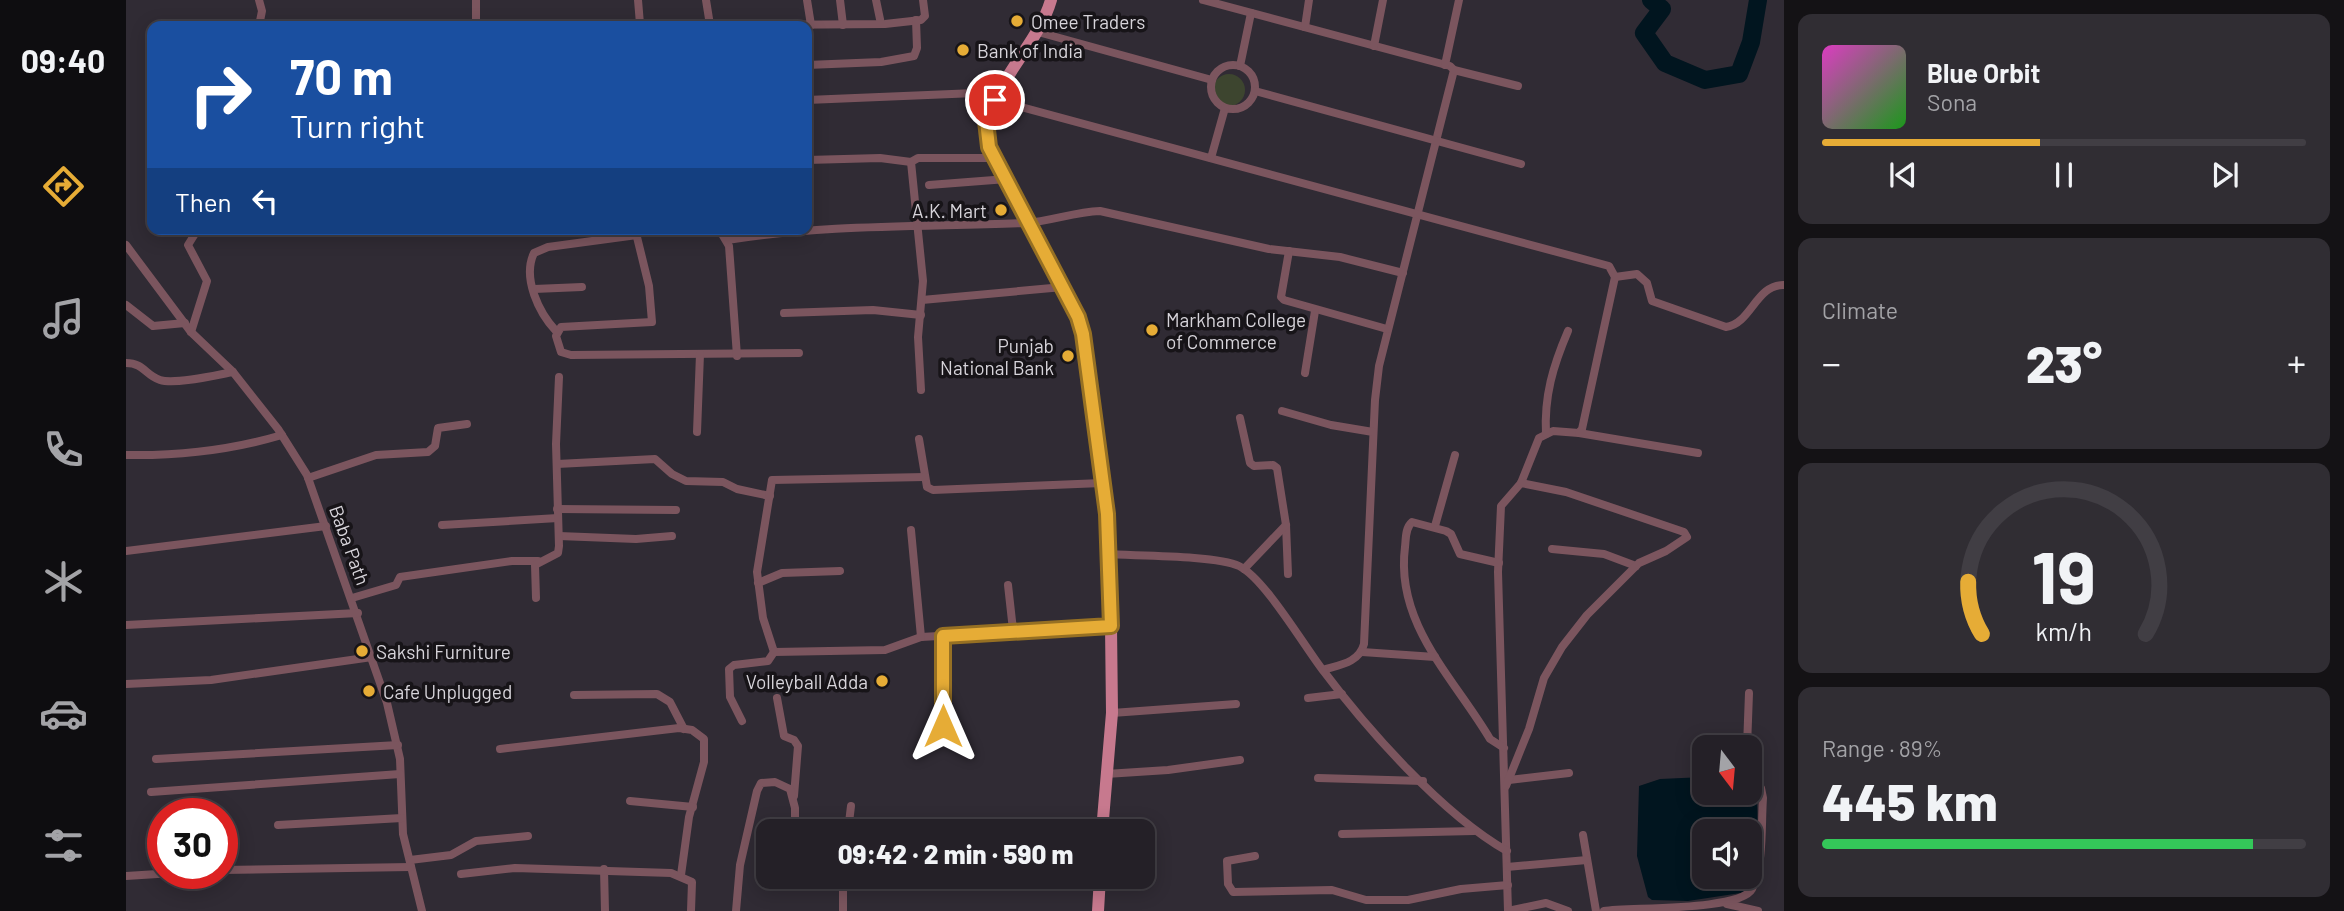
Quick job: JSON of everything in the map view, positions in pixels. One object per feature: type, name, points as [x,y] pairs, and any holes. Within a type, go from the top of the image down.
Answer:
[{"type":"main road","points":[[1051,0],[1038,32],[997,96],[986,121],[985,134],[1063,287],[1083,334],[1107,514],[1112,713],[1103,819]]},
{"type":"main road","points":[[1098,911],[1099,889]]},
{"type":"street","points":[[259,0],[262,11],[260,21]]},
{"type":"street","points":[[475,21],[476,0]]},
{"type":"street","points":[[638,0],[638,21]]},
{"type":"street","points":[[706,0],[709,21]]},
{"type":"street","points":[[807,0],[810,21]]},
{"type":"street","points":[[840,0],[843,25]]},
{"type":"street","points":[[876,0],[881,24]]},
{"type":"street","points":[[812,25],[881,24],[916,20],[925,16],[923,0]]},
{"type":"street","points":[[1203,0],[1518,86]]},
{"type":"street","points":[[1239,10],[1241,0]]},
{"type":"street","points":[[1305,27],[1309,0]]},
{"type":"street","points":[[1374,46],[1383,0]]},
{"type":"street","points":[[1445,65],[1459,0]]},
{"type":"street","points":[[1240,66],[1251,13]]},
{"type":"street","points":[[812,65],[881,62],[914,56],[917,48],[916,20]]},
{"type":"street","points":[[1038,32],[1212,80]]},
{"type":"street","points":[[1212,80],[1226,66],[1240,66],[1250,73],[1255,91]]},
{"type":"street","points":[[1362,652],[1374,400],[1387,329],[1419,217],[1454,70]]},
{"type":"street","points":[[1212,80],[1214,100],[1225,108],[1244,106],[1255,91]]},
{"type":"street","points":[[1255,91],[1521,164]]},
{"type":"street","points":[[812,100],[997,96],[1419,217],[1609,266],[1615,277],[1586,415],[1579,433]]},
{"type":"street","points":[[1211,158],[1225,108]]},
{"type":"street","points":[[812,160],[880,158],[911,162],[918,158],[995,158]]},
{"type":"street","points":[[911,162],[918,223],[922,300],[918,337],[921,390]]},
{"type":"street","points":[[929,185],[1007,179]]},
{"type":"street","points":[[812,232],[918,223],[1030,222],[1077,212],[1100,211],[1289,251],[1340,257],[1403,273]]},
{"type":"street","points":[[191,332],[207,281],[188,245],[194,235]]},
{"type":"street","points":[[620,235],[537,250],[529,266],[540,310],[556,331],[560,349],[566,354],[737,356],[799,353]]},
{"type":"street","points":[[556,331],[571,325],[652,321],[649,286],[637,235]]},
{"type":"street","points":[[723,235],[727,240],[737,356]]},
{"type":"street","points":[[727,240],[783,235]]},
{"type":"street","name":"Baba Path","points":[[126,245],[191,332],[233,372],[282,435],[308,478],[358,613],[398,744],[402,818],[422,911]]},
{"type":"street","points":[[1289,251],[1281,296],[1289,302],[1315,311],[1387,329]]},
{"type":"street","points":[[1615,277],[1637,274],[1647,283],[1652,301],[1726,327],[1736,324],[1769,289],[1784,285]]},
{"type":"street","points":[[534,289],[582,287]]},
{"type":"street","points":[[922,300],[1063,287]]},
{"type":"street","points":[[126,305],[153,326],[185,323]]},
{"type":"street","points":[[784,313],[873,310],[921,315]]},
{"type":"street","points":[[1305,373],[1315,311]]},
{"type":"street","points":[[1546,434],[1546,397],[1553,366],[1568,331]]},
{"type":"street","points":[[697,432],[700,354]]},
{"type":"street","points":[[126,363],[142,365],[154,377],[167,381],[233,372]]},
{"type":"street","points":[[352,598],[396,585],[400,576],[512,561],[538,561],[558,553],[559,377]]},
{"type":"street","points":[[1282,411],[1331,425],[1373,432]]},
{"type":"street","points":[[1240,418],[1250,463],[1276,468],[1286,525],[1288,574]]},
{"type":"street","points":[[308,478],[376,455],[428,452],[435,446],[438,428],[467,424]]},
{"type":"street","points":[[1568,911],[1550,903],[1508,911],[1499,563],[1501,506],[1521,483],[1535,443],[1553,431],[1698,453]]},
{"type":"street","points":[[126,455],[209,451],[282,435]]},
{"type":"street","points":[[919,439],[927,487],[933,490],[1102,483]]},
{"type":"street","points":[[1436,526],[1455,455]]},
{"type":"street","points":[[557,464],[655,458],[672,474],[686,481],[715,481],[770,496]]},
{"type":"street","points":[[774,652],[769,643],[758,583],[758,566],[774,479],[925,477]]},
{"type":"street","points":[[1505,789],[1552,662],[1587,615],[1636,566],[1687,537],[1686,534],[1566,492],[1521,483]]},
{"type":"street","points":[[442,525],[557,514],[676,510]]},
{"type":"street","points":[[1499,563],[1460,554],[1451,534],[1436,526],[1409,524],[1404,559],[1409,607],[1435,657],[1490,739],[1504,748]]},
{"type":"street","points":[[1244,569],[1286,525]]},
{"type":"street","points":[[126,551],[326,526]]},
{"type":"street","points":[[911,530],[921,637]]},
{"type":"street","points":[[559,536],[636,539],[672,536]]},
{"type":"street","points":[[1552,549],[1604,554],[1636,566]]},
{"type":"street","points":[[1106,554],[1222,562],[1244,569],[1262,587],[1342,694],[1423,781],[1474,831],[1507,851]]},
{"type":"street","points":[[536,598],[535,565],[538,561]]},
{"type":"street","points":[[758,583],[782,573],[840,571]]},
{"type":"street","points":[[1008,585],[1013,630]]},
{"type":"street","points":[[126,625],[358,613]]},
{"type":"street","points":[[774,652],[886,650],[921,637],[1111,626]]},
{"type":"street","points":[[943,636],[943,726]]},
{"type":"street","points":[[742,721],[730,697],[729,669],[734,665],[768,660],[774,652]]},
{"type":"street","points":[[1322,670],[1351,661],[1362,652],[1435,657]]},
{"type":"street","points":[[126,684],[211,680],[372,657]]},
{"type":"street","points":[[1748,735],[1749,693]]},
{"type":"street","points":[[574,695],[657,694],[670,702],[684,729]]},
{"type":"street","points":[[1308,698],[1342,694]]},
{"type":"street","points":[[777,698],[784,736],[794,740],[798,746],[795,819]]},
{"type":"street","points":[[1112,713],[1236,704]]},
{"type":"street","points":[[500,749],[684,729],[699,734],[706,744],[681,875]]},
{"type":"street","points":[[156,759],[398,744]]},
{"type":"street","points":[[1106,774],[1168,770],[1240,760]]},
{"type":"street","points":[[1508,780],[1569,773]]},
{"type":"street","points":[[151,792],[400,774]]},
{"type":"street","points":[[1318,778],[1423,781]]},
{"type":"street","points":[[736,911],[740,865],[759,786],[765,782],[785,785],[794,799]]},
{"type":"street","points":[[1604,911],[1725,903],[1745,898],[1751,891],[1757,871],[1762,793]]},
{"type":"street","points":[[630,801],[693,807]]},
{"type":"street","points":[[849,819],[850,807]]},
{"type":"street","points":[[278,825],[402,818]]},
{"type":"street","points":[[1342,834],[1474,831]]},
{"type":"street","points":[[238,869],[410,864],[451,855],[476,841],[528,835]]},
{"type":"street","points":[[1583,835],[1596,911]]},
{"type":"street","points":[[1255,856],[1227,861],[1228,884],[1233,892],[1332,890],[1366,900],[1396,901],[1420,899],[1461,889],[1508,885]]},
{"type":"street","points":[[1507,867],[1587,860]]},
{"type":"street","points":[[461,874],[515,869],[604,869],[681,875],[692,882],[691,911]]},
{"type":"street","points":[[604,869],[605,911]]},
{"type":"street","points":[[126,876],[147,875]]},
{"type":"street","points":[[843,889],[843,911]]},
{"type":"street","points":[[1725,903],[1758,911]]},
{"type":"green space","points":[[1229,74],[1241,78],[1245,90],[1241,102],[1229,106],[1217,102],[1213,90],[1217,78]]},
{"type":"water","points":[[1692,778],[1692,805],[1757,805],[1757,819],[1692,819],[1692,889],[1748,889],[1747,892],[1688,901],[1652,900],[1648,897],[1637,856],[1639,786],[1660,779]]},
{"type":"waterway","points":[[1651,0],[1662,9],[1644,33],[1665,63],[1705,80],[1739,74],[1751,42],[1758,0]]},
{"type":"place","name":"Omee Traders","points":[[1017,21]]},
{"type":"place","name":"Bank of India","points":[[963,50]]},
{"type":"place","name":"A.K. Mart","points":[[1001,210]]},
{"type":"place","name":"Markham College of Commerce","points":[[1152,330]]},
{"type":"place","name":"Punjab National Bank","points":[[1068,356]]},
{"type":"place","name":"Sakshi Furniture","points":[[362,651]]},
{"type":"place","name":"Volleyball Adda","points":[[882,681]]},
{"type":"place","name":"Cafe Unplugged","points":[[369,691]]},
{"type":"route","points":[[943,726],[943,636],[991,631],[1111,626],[1106,554],[1107,514],[1083,334],[1078,317],[989,147],[985,134],[986,121],[995,100]]}]
